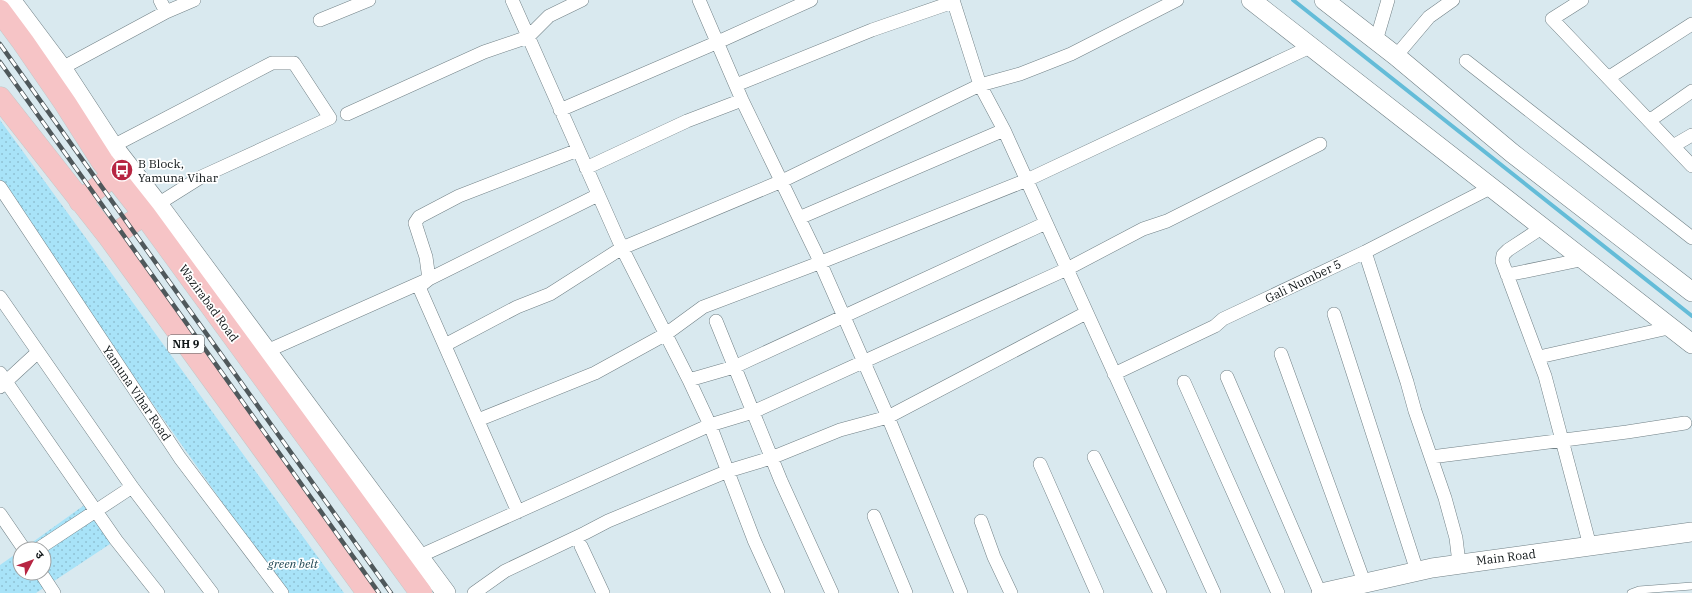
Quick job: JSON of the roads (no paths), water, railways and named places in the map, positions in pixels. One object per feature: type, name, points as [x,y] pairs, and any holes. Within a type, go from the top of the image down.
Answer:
[{"type":"highway","name":"Wazirabad Road","points":[[0,11],[23,42],[113,176],[151,209],[421,593]]},
{"type":"highway","name":"NH 9","points":[[0,98],[110,238],[365,592]]},
{"type":"highway","points":[[80,201],[113,176]]},
{"type":"highway","points":[[110,238],[151,209]]},
{"type":"street","points":[[11,0],[62,68],[113,146],[151,209],[267,351],[446,593]]},
{"type":"street","points":[[160,0],[166,12]]},
{"type":"street","points":[[62,68],[166,12],[194,0]]},
{"type":"street","points":[[320,20],[369,0]]},
{"type":"street","points":[[512,0],[622,248],[689,380],[710,425],[754,540],[778,593]]},
{"type":"street","points":[[347,114],[484,52],[528,37],[549,16],[582,0]]},
{"type":"street","points":[[699,0],[742,100],[820,263],[888,417],[961,593]]},
{"type":"street","points":[[560,110],[811,0]]},
{"type":"street","points":[[445,345],[517,306],[550,294],[622,248],[782,181],[980,85],[1020,74],[1071,54],[1177,0]]},
{"type":"street","points":[[1251,0],[1673,327],[1692,344]]},
{"type":"street","points":[[1324,0],[1376,42],[1396,56],[1512,153],[1692,292]]},
{"type":"street","points":[[1376,42],[1388,0]]},
{"type":"street","points":[[1396,56],[1429,17],[1453,0]]},
{"type":"street","points":[[1582,0],[1552,19],[1692,166]]},
{"type":"street","points":[[736,85],[872,30],[953,1],[980,85],[1004,130],[1214,593]]},
{"type":"street","points":[[1608,78],[1692,24]]},
{"type":"street","points":[[478,420],[595,373],[666,334],[703,307],[820,263],[1027,180],[1310,47]]},
{"type":"street","points":[[1466,61],[1692,238]]},
{"type":"street","points":[[113,146],[272,63],[294,63],[330,118],[201,177],[151,209]]},
{"type":"street","points":[[1649,121],[1692,91]]},
{"type":"street","points":[[586,168],[687,121],[742,100]]},
{"type":"street","points":[[799,218],[1004,130]]},
{"type":"street","points":[[1673,146],[1692,134]]},
{"type":"street","points":[[400,565],[710,425],[753,412],[1067,269],[1143,229],[1167,221],[1320,144]]},
{"type":"street","points":[[429,279],[426,257],[415,223],[419,217],[459,196],[578,150]]},
{"type":"street","name":"Yamuna Vihar Road","points":[[0,187],[180,458],[282,593]]},
{"type":"street","name":"Gali Number 5","points":[[1114,374],[1215,326],[1223,319],[1365,252],[1492,187]]},
{"type":"street","points":[[267,351],[429,279],[598,195]]},
{"type":"street","points":[[689,380],[734,367],[1046,223]]},
{"type":"street","points":[[1542,226],[1508,250],[1503,255],[1502,261],[1539,357],[1590,546]]},
{"type":"street","points":[[1365,252],[1447,505],[1456,538],[1459,563]]},
{"type":"street","points":[[1507,275],[1585,260]]},
{"type":"street","points":[[429,279],[420,287],[518,512]]},
{"type":"street","points":[[0,297],[132,487],[212,593]]},
{"type":"street","points":[[474,593],[505,571],[608,521],[728,471],[771,458],[840,430],[888,417],[1086,313]]},
{"type":"street","points":[[1334,314],[1417,571]]},
{"type":"street","points":[[716,321],[771,458],[832,593]]},
{"type":"street","points":[[1539,357],[1673,327]]},
{"type":"street","points":[[38,352],[2,380],[116,540],[158,593]]},
{"type":"street","points":[[1281,354],[1364,582]]},
{"type":"street","points":[[1226,377],[1321,593]]},
{"type":"street","points":[[1184,382],[1278,593]]},
{"type":"street","points":[[1431,457],[1627,432],[1685,423]]},
{"type":"street","points":[[1094,457],[1160,593]]},
{"type":"street","points":[[1040,464],[1097,593]]},
{"type":"street","points":[[50,541],[132,487]]},
{"type":"street","points":[[0,514],[19,541]]},
{"type":"street","points":[[874,516],[906,593]]},
{"type":"street","points":[[981,521],[994,557],[1011,593]]},
{"type":"street","name":"Main Road","points":[[1321,593],[1364,582],[1459,563],[1692,532]]},
{"type":"street","points":[[581,546],[603,593]]},
{"type":"street","points":[[46,581],[54,593]]},
{"type":"lane","points":[[1631,593],[1639,590],[1692,586]]},
{"type":"waterway","points":[[1293,0],[1692,316]]},
{"type":"railway","points":[[0,44],[391,593]]},
{"type":"railway","points":[[0,62],[379,593]]},
{"type":"place","name":"B Block, Yamuna Vihar","points":[[122,170]]},
{"type":"park label","name":"green belt","points":[[293,563]]}]
